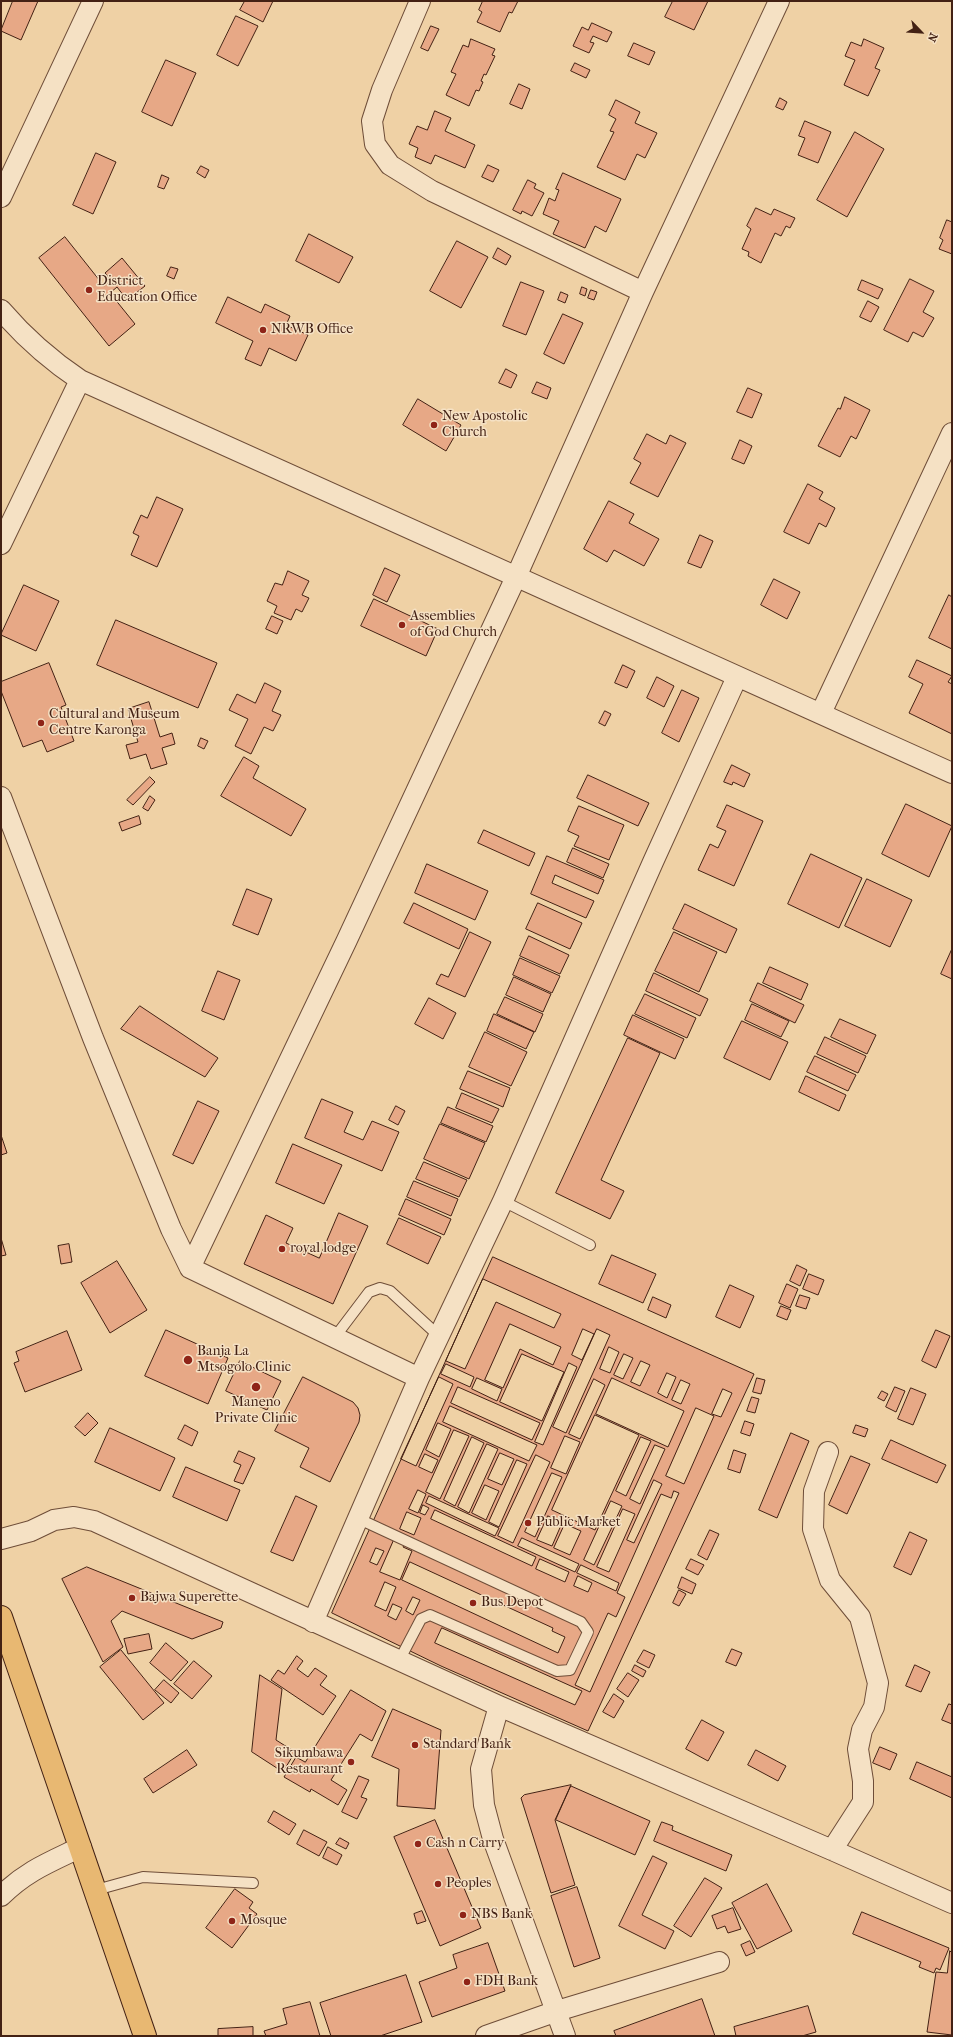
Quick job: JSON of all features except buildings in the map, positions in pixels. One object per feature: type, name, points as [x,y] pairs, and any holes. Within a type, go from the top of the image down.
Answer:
[{"type":"highway","points":[[1,1617],[82,1847],[145,2036]]},
{"type":"street","points":[[1,197],[93,1]]},
{"type":"street","points":[[420,1],[382,90],[372,121],[375,144],[390,165],[432,191],[643,292]]},
{"type":"street","points":[[190,1268],[346,942],[516,577],[643,292],[778,1]]},
{"type":"street","points":[[1,310],[21,334],[47,357],[80,380],[952,773]]},
{"type":"street","points":[[1,544],[80,380]]},
{"type":"street","points":[[821,713],[952,433]]},
{"type":"street","points":[[313,1622],[419,1378],[440,1337],[503,1202],[653,862],[738,677]]},
{"type":"street","points":[[1,797],[93,1038],[171,1228],[190,1268],[419,1378]]},
{"type":"street","points":[[828,1452],[814,1491],[813,1529],[830,1580],[860,1617],[878,1683],[874,1707],[862,1730],[858,1749],[863,1781],[863,1802],[832,1850]]},
{"type":"street","points":[[1,1539],[31,1531],[54,1520],[74,1517],[94,1521],[313,1622],[400,1659],[499,1706],[832,1850],[952,1904]]},
{"type":"street","points":[[499,1706],[481,1769],[484,1806],[493,1839],[565,2036]]},
{"type":"street","points":[[1,1896],[16,1881],[33,1869],[82,1847]]},
{"type":"street","points":[[486,2036],[557,2012],[719,1962]]},
{"type":"lane","points":[[503,1202],[590,1245]]},
{"type":"lane","points":[[335,1337],[369,1292],[380,1288],[390,1290],[440,1337]]},
{"type":"lane","points":[[359,1519],[581,1622],[588,1632],[570,1670],[557,1671],[430,1614],[421,1619],[400,1659]]},
{"type":"lane","points":[[96,1890],[143,1877],[167,1877],[253,1883]]},
{"type":"place","name":"District Education Office","points":[[89,290]]},
{"type":"place","name":"NRWB Office","points":[[263,330]]},
{"type":"place","name":"New Apostolic Church","points":[[434,425]]},
{"type":"place","name":"Assemblies of God Church","points":[[402,625]]},
{"type":"place","name":"Cultural and Museum Centre Karonga","points":[[41,723]]},
{"type":"place","name":"royal lodge","points":[[282,1249]]},
{"type":"place","name":"Banja La Mtsogolo Clinic","points":[[188,1360]]},
{"type":"place","name":"Maneno Private Clinic","points":[[256,1387]]},
{"type":"place","name":"Public Market","points":[[528,1523]]},
{"type":"place","name":"Bajwa Superette","points":[[132,1598]]},
{"type":"place","name":"Bus Depot","points":[[473,1603]]},
{"type":"place","name":"Standard Bank","points":[[415,1745]]},
{"type":"place","name":"Sikumbawa Restaurant","points":[[351,1762]]},
{"type":"place","name":"Cash n Carry","points":[[418,1844]]},
{"type":"place","name":"Peoples","points":[[438,1884]]},
{"type":"place","name":"NBS Bank","points":[[463,1915]]},
{"type":"place","name":"Mosque","points":[[232,1921]]},
{"type":"place","name":"FDH Bank","points":[[467,1982]]}]
